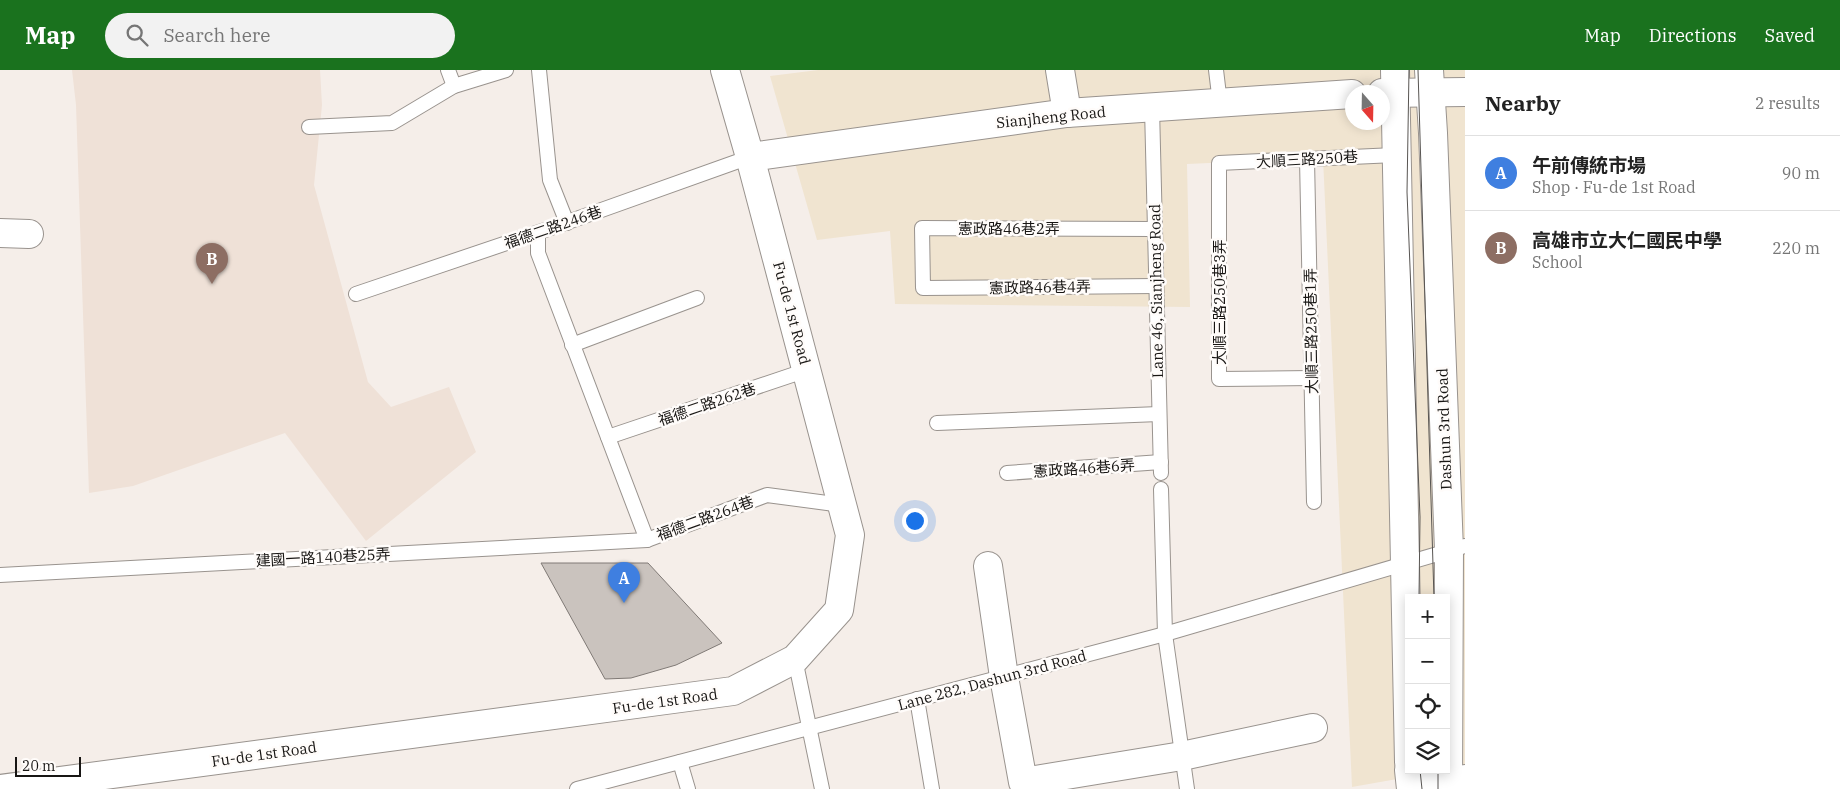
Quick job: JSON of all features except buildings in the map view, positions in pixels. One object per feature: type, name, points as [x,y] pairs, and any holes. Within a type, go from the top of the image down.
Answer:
[{"type":"street","name":"Fu-de 1st Road","points":[[0,789],[733,692],[794,659],[840,610],[850,535],[750,157],[725,70]]},
{"type":"street","points":[[1060,70],[1067,113]]},
{"type":"street","points":[[1454,783],[1410,777],[1396,154],[1391,85],[1429,81],[1465,92]]},
{"type":"street","name":"Dashun 3rd Road","points":[[1429,81],[1457,548],[1454,783]]},
{"type":"street","name":"Sianjheng Road","points":[[750,157],[1067,113],[1345,95]]},
{"type":"street","points":[[0,233],[29,234]]},
{"type":"street","points":[[988,566],[1004,677],[1024,785],[1182,756],[1313,728]]},
{"type":"lane","points":[[448,70],[454,86]]},
{"type":"lane","points":[[310,127],[392,123],[454,86],[506,70]]},
{"type":"lane","points":[[539,70],[550,180],[567,223]]},
{"type":"lane","points":[[1216,70],[1220,104]]},
{"type":"lane","name":"Lane 46, Sianjheng Road","points":[[1152,108],[1161,468]]},
{"type":"lane","name":"大順三路250巷","points":[[1219,163],[1396,154]]},
{"type":"lane","name":"福德二路246巷","points":[[356,294],[567,223],[750,157]]},
{"type":"lane","name":"大順三路250巷1弄","points":[[1308,159],[1314,502]]},
{"type":"lane","name":"大順三路250巷3弄","points":[[1219,163],[1219,379],[1312,378]]},
{"type":"lane","name":"憲政路46巷2弄","points":[[923,288],[922,228],[1155,229]]},
{"type":"lane","name":"福德二路264巷","points":[[538,233],[538,253],[647,540],[767,495],[842,505]]},
{"type":"lane","name":"憲政路46巷4弄","points":[[923,288],[1156,286]]},
{"type":"lane","points":[[572,345],[697,298]]},
{"type":"lane","name":"福德二路262巷","points":[[608,437],[807,370]]},
{"type":"lane","points":[[937,423],[1159,414]]},
{"type":"lane","name":"憲政路46巷6弄","points":[[1007,473],[1161,468]]},
{"type":"lane","points":[[1161,489],[1164,634],[1187,789]]},
{"type":"lane","name":"建國一路140巷25弄","points":[[0,574],[647,540]]},
{"type":"lane","name":"Lane 282, Dashun 3rd Road","points":[[577,789],[1164,634],[1457,548]]},
{"type":"lane","points":[[794,659],[822,789]]},
{"type":"lane","points":[[917,700],[932,789]]},
{"type":"lane","points":[[680,762],[688,789]]},
{"type":"shaded area","points":[[72,70],[320,70],[322,105],[314,185],[368,382],[391,407],[449,387],[476,452],[366,541],[285,433],[133,486],[89,493],[76,105]]},
{"type":"shaded area","points":[[818,70],[1465,70],[1465,767],[1450,770],[1450,594],[1405,594],[1405,774],[1425,774],[1352,787],[1323,158],[1187,164],[1190,307],[895,304],[890,231],[817,240],[770,76]]},
{"type":"tram line","points":[[1409,70],[1407,192],[1420,517],[1419,594]]},
{"type":"tram line","points":[[1418,70],[1434,594]]},
{"type":"tram line","points":[[1420,774],[1422,789]]},
{"type":"tram line","points":[[1438,774],[1438,789]]},
{"type":"place","name":"高雄市立大仁國民中學","points":[[212,284]]},
{"type":"place","name":"午前傳統市場","points":[[624,603]]}]
